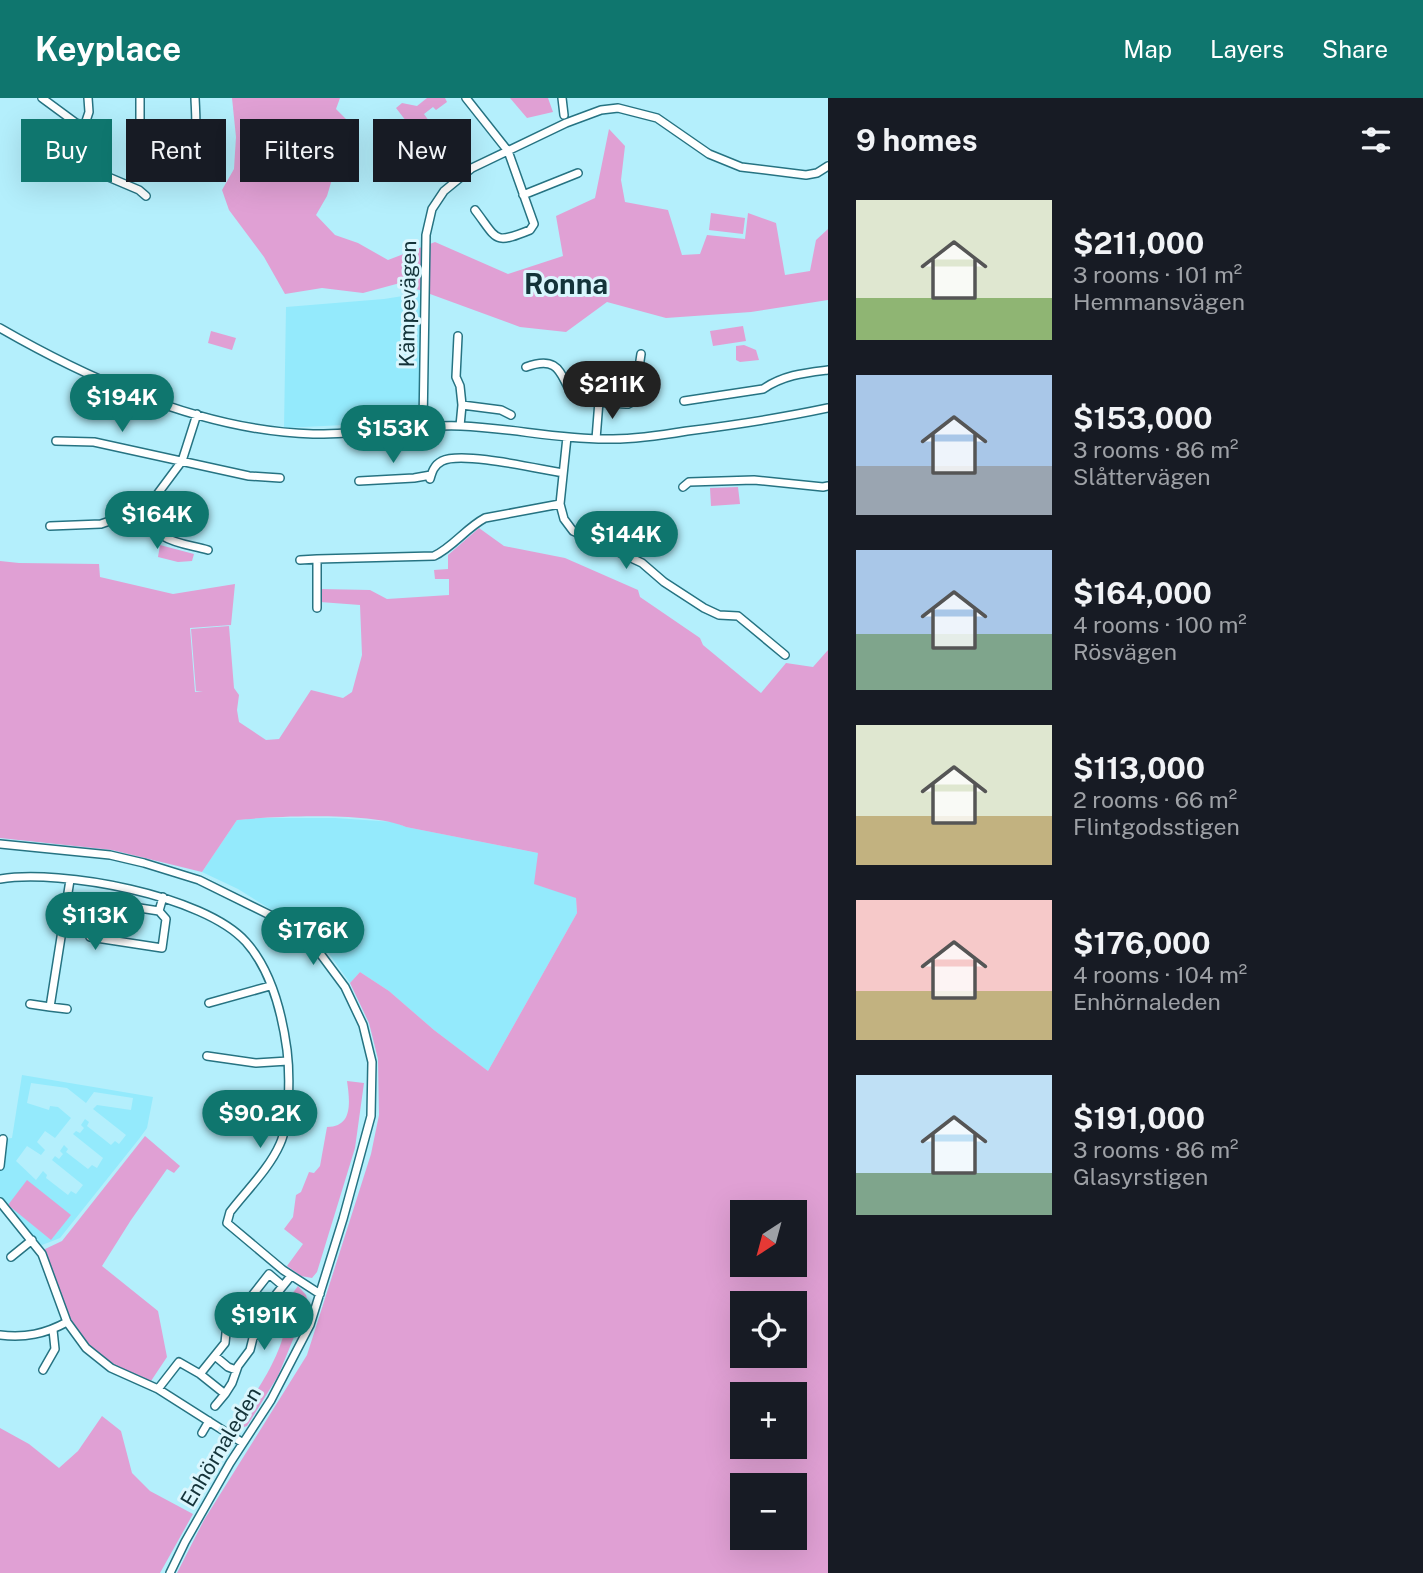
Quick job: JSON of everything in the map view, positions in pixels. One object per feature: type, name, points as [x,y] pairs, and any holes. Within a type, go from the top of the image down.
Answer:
[{"type":"street","points":[[42,98],[72,119]]},
{"type":"street","points":[[86,119],[88,98]]},
{"type":"street","points":[[140,98],[140,119]]},
{"type":"street","points":[[195,98],[196,119]]},
{"type":"street","points":[[466,98],[508,151],[534,224],[530,230],[505,240],[496,238],[475,210]]},
{"type":"street","points":[[562,98],[564,115]]},
{"type":"street","name":"Kämpevägen","points":[[423,426],[425,246],[429,220],[432,209],[457,179],[471,168],[586,114],[618,108],[657,118],[709,154],[741,167],[806,176],[828,166]]},
{"type":"street","points":[[523,195],[578,173]]},
{"type":"street","points":[[112,179],[139,190],[146,196]]},
{"type":"street","points":[[1,330],[118,388],[197,414],[261,428],[303,433],[352,433],[423,426],[460,426],[596,439],[646,437],[739,425],[828,408]]},
{"type":"street","points":[[458,336],[456,377],[462,404],[460,426]]},
{"type":"street","points":[[526,367],[535,364],[554,366],[562,372],[569,388],[578,397],[628,404],[634,401],[641,354]]},
{"type":"street","points":[[684,401],[763,389],[794,374],[828,370]]},
{"type":"street","points":[[596,439],[600,401]]},
{"type":"street","points":[[462,404],[501,410],[511,415]]},
{"type":"street","points":[[50,526],[101,524],[147,508],[182,461],[197,414]]},
{"type":"street","points":[[567,437],[560,504],[568,526],[580,536],[642,563],[664,582],[704,608],[719,615],[738,616],[785,656]]},
{"type":"street","points":[[56,441],[94,442],[249,476],[280,478]]},
{"type":"street","points":[[359,481],[430,477],[434,467],[443,460],[476,458],[563,472]]},
{"type":"street","points":[[683,487],[689,482],[740,480],[828,486]]},
{"type":"street","points":[[300,560],[434,556],[485,518],[560,504]]},
{"type":"street","points":[[147,508],[153,528],[162,538],[208,550]]},
{"type":"street","points":[[317,559],[317,608]]},
{"type":"street","name":"Enhörnaleden","points":[[0,844],[110,855],[144,863],[199,880],[284,923],[319,952],[345,987],[363,1025],[372,1062],[371,1116],[310,1325],[271,1400],[184,1542],[170,1573]]},
{"type":"street","points":[[0,879],[28,877],[70,880],[163,897],[198,910],[237,933],[256,955],[283,1022],[288,1060],[288,1103],[282,1142],[233,1208],[227,1218],[228,1226],[291,1276],[320,1294]]},
{"type":"street","points":[[50,1007],[70,880]]},
{"type":"street","points":[[159,911],[163,897]]},
{"type":"street","points":[[114,904],[159,911],[166,919],[162,948],[90,937],[95,910],[111,912],[114,904]]},
{"type":"street","points":[[209,1003],[270,986]]},
{"type":"street","points":[[30,1004],[66,1009]]},
{"type":"street","points":[[207,1056],[256,1063],[288,1060]]},
{"type":"street","points":[[0,1166],[3,1139]]},
{"type":"street","points":[[0,1202],[42,1254],[68,1322],[86,1348],[102,1362],[158,1389],[243,1443]]},
{"type":"street","points":[[11,1257],[32,1240]]},
{"type":"street","points":[[215,1406],[232,1383],[236,1370],[250,1350],[253,1338],[268,1319],[247,1302],[269,1275],[283,1286]]},
{"type":"street","points":[[261,1313],[291,1276]]},
{"type":"street","points":[[200,1374],[225,1343],[226,1333],[251,1305]]},
{"type":"street","points":[[241,1314],[258,1331]]},
{"type":"street","points":[[0,1335],[16,1337],[38,1334],[68,1322]]},
{"type":"street","points":[[43,1370],[55,1349],[53,1329]]},
{"type":"street","points":[[215,1356],[236,1370]]},
{"type":"street","points":[[158,1389],[179,1362],[200,1374],[225,1394]]},
{"type":"street","points":[[202,1433],[209,1421]]},
{"type":"shaded area","points":[[232,98],[340,98],[336,109],[346,119],[240,119],[240,182],[331,182],[316,215],[335,235],[358,243],[388,260],[435,242],[508,274],[563,256],[556,216],[595,198],[609,129],[625,146],[621,180],[625,202],[668,210],[682,255],[700,254],[707,235],[745,239],[748,213],[776,223],[785,275],[810,271],[816,240],[828,229],[828,300],[751,312],[666,318],[607,302],[566,332],[520,327],[400,283],[363,293],[322,288],[285,294],[264,257],[229,210],[222,190],[234,169],[236,137]]},
{"type":"shaded area","points":[[427,98],[445,98],[447,102],[424,114],[428,119],[405,119],[396,108],[402,103],[417,106]]},
{"type":"shaded area","points":[[510,98],[548,98],[553,112],[527,118]]},
{"type":"shaded area","points":[[711,213],[745,218],[743,234],[709,230]]},
{"type":"shaded area","points":[[422,293],[422,421],[284,428],[286,307]]},
{"type":"shaded area","points":[[743,326],[746,341],[713,346],[710,331]]},
{"type":"shaded area","points":[[211,331],[236,338],[232,350],[208,343]]},
{"type":"shaded area","points":[[744,345],[756,350],[759,360],[736,360],[736,346]]},
{"type":"shaded area","points":[[738,487],[740,504],[711,506],[710,488]]},
{"type":"shaded area","points":[[479,528],[504,546],[565,558],[638,590],[640,597],[700,638],[703,645],[761,693],[786,663],[813,667],[828,650],[828,1573],[177,1573],[204,1520],[307,1355],[371,1154],[379,1115],[378,1059],[369,1023],[350,983],[360,972],[389,991],[488,1071],[577,913],[576,898],[534,884],[538,853],[371,819],[275,817],[237,820],[202,872],[112,850],[0,838],[0,561],[99,564],[100,577],[173,594],[235,584],[231,625],[190,628],[195,692],[203,691],[196,691],[191,629],[229,626],[234,688],[239,695],[239,722],[266,740],[279,739],[311,690],[343,698],[352,692],[362,655],[360,605],[320,602],[320,589],[370,590],[387,599],[449,595],[449,579],[435,579],[434,570],[448,569],[448,555]]},
{"type":"shaded area","points":[[160,545],[194,554],[192,561],[178,562],[158,557]]},
{"type":"shaded area","points":[[335,818],[394,822],[406,827],[538,853],[576,898],[577,913],[488,1071],[389,991],[360,972],[350,983],[327,951],[299,927],[238,889],[202,872],[237,820]]},
{"type":"shaded area","points":[[22,1075],[153,1097],[147,1128],[139,1139],[60,1238],[37,1247],[0,1202],[3,1139],[12,1138]],"holes":[[[31,1083],[67,1088],[86,1103],[94,1092],[133,1098],[131,1110],[97,1105],[93,1109],[126,1135],[119,1144],[115,1141],[111,1145],[87,1126],[89,1122],[85,1119],[81,1125],[84,1128],[80,1133],[76,1131],[73,1134],[103,1158],[97,1168],[92,1165],[88,1169],[66,1152],[68,1149],[64,1145],[60,1151],[63,1154],[59,1159],[55,1156],[52,1160],[83,1185],[76,1194],[71,1191],[68,1195],[46,1178],[47,1175],[43,1171],[36,1180],[16,1161],[27,1146],[41,1155],[45,1150],[37,1142],[45,1131],[55,1138],[71,1118],[58,1107],[50,1106],[49,1110],[27,1103]]]},
{"type":"shaded area","points":[[347,1081],[364,1083],[355,1148],[317,1272],[312,1278],[301,1276],[287,1266],[303,1244],[284,1229],[293,1217],[296,1195],[301,1192],[309,1172],[314,1173],[320,1166],[327,1127],[342,1123],[346,1118],[349,1105]]},
{"type":"shaded area","points":[[145,1136],[180,1166],[174,1173],[167,1169],[102,1266],[158,1311],[167,1357],[151,1381],[106,1361],[82,1338],[67,1310],[43,1250],[62,1241]]},
{"type":"shaded area","points":[[27,1180],[71,1215],[51,1240],[8,1205]]},
{"type":"shaded area","points":[[298,1286],[306,1295],[308,1303],[278,1376],[247,1426],[238,1429],[231,1425],[264,1379],[278,1352],[285,1327],[274,1318]]},
{"type":"shaded area","points":[[102,1416],[121,1431],[132,1473],[150,1491],[193,1514],[160,1573],[0,1573],[0,1428],[29,1444],[59,1468],[78,1451]]},
{"type":"district","name":"Ronna","points":[[566,284]]}]
